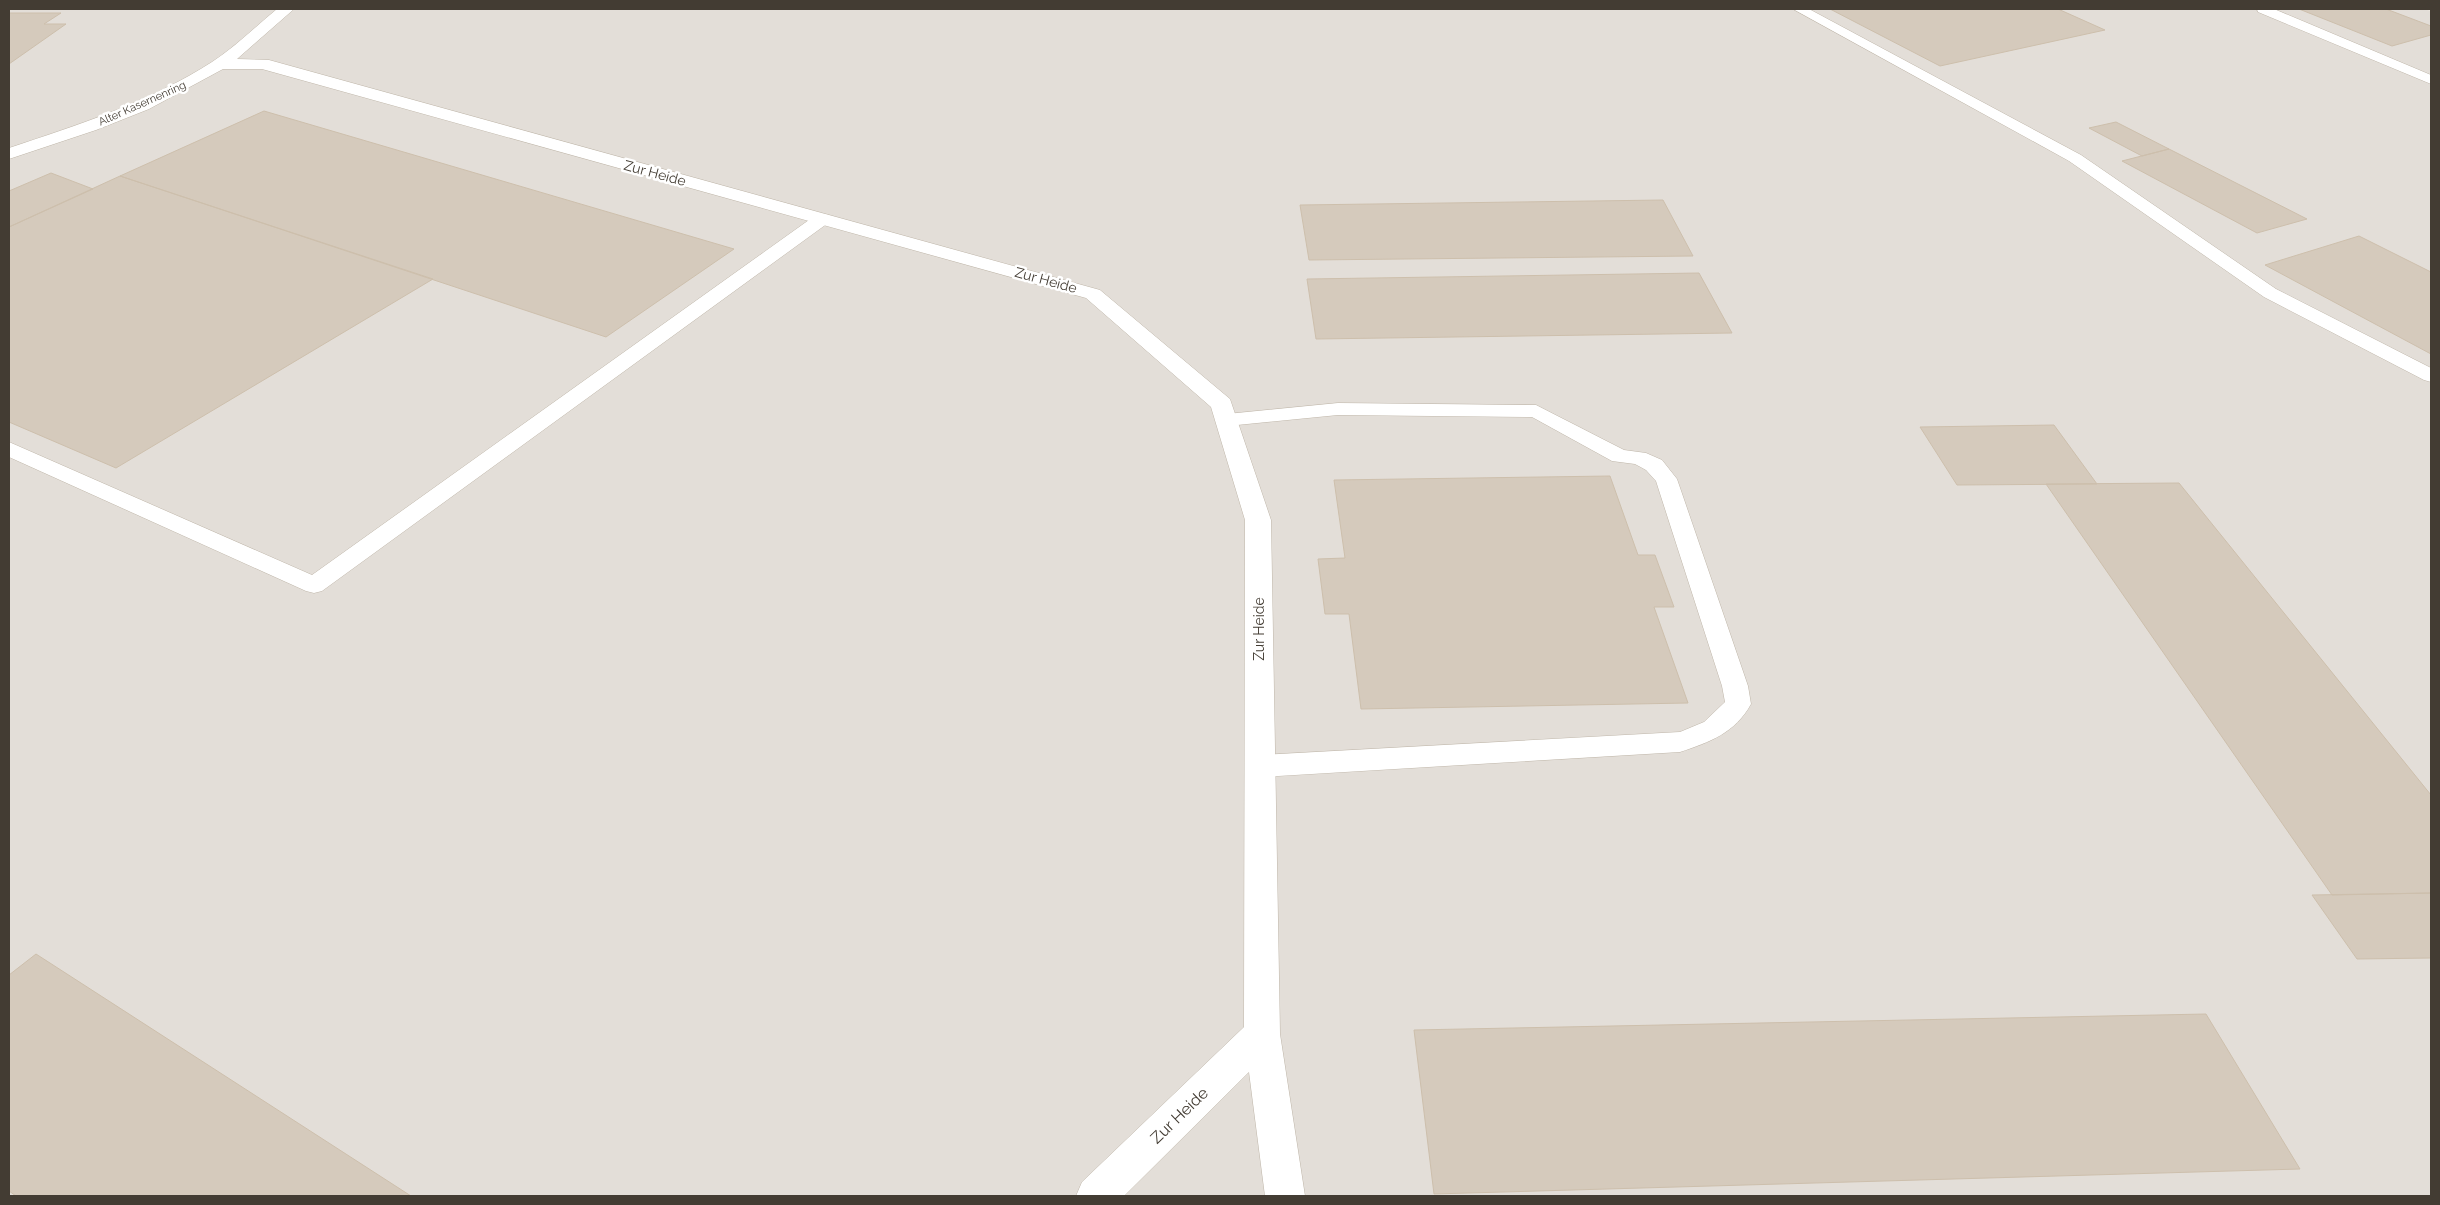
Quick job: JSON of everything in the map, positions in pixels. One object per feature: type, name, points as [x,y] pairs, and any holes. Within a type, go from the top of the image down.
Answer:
[{"type":"street","name":"Alter Kasernenring","points":[[9,154],[79,130],[178,89],[220,64],[286,9]]},
{"type":"street","name":"Zur Heide","points":[[220,64],[262,64],[1093,294],[1222,404],[1258,520],[1262,1034],[1284,1196]]},
{"type":"street","name":"Zur Heide","points":[[1096,1196],[1262,1034]]},
{"type":"lane","points":[[1800,9],[2075,158],[2270,293],[2431,376]]},
{"type":"lane","points":[[2263,9],[2431,80]]},
{"type":"lane","points":[[9,448],[314,585],[822,219]]},
{"type":"lane","points":[[1227,420],[1338,409],[1536,411],[1619,456],[1639,458],[1654,465],[1666,479],[1735,686],[1738,704],[1725,723],[1707,733],[1680,742],[1260,766]]},
{"type":"shaded area","points":[[9,9],[2424,9],[2431,11],[2431,1196],[9,1196]]},
{"type":"building","points":[[1830,9],[2058,9],[2105,30],[1940,66]]},
{"type":"building","points":[[2299,9],[2386,9],[2431,26],[2431,35],[2392,46]]},
{"type":"building","points":[[9,13],[61,13],[44,24],[66,24],[9,64]]},
{"type":"building","points":[[264,111],[734,249],[606,337],[120,176]]},
{"type":"building","points":[[2116,122],[2169,149],[2142,156],[2089,128]]},
{"type":"building","points":[[2169,149],[2307,219],[2257,233],[2122,161]]},
{"type":"building","points":[[51,173],[93,189],[9,227],[9,191]]},
{"type":"building","points":[[120,176],[433,279],[116,468],[9,422],[9,227]]},
{"type":"building","points":[[1663,200],[1693,256],[1309,260],[1300,205]]},
{"type":"building","points":[[2359,236],[2431,272],[2431,354],[2265,265]]},
{"type":"building","points":[[1699,273],[1732,333],[1316,339],[1307,279]]},
{"type":"building","points":[[2054,425],[2097,484],[1957,485],[1920,427]]},
{"type":"building","points":[[1610,476],[1638,555],[1655,555],[1674,607],[1654,607],[1688,703],[1361,709],[1349,614],[1325,614],[1318,559],[1345,558],[1334,480]]},
{"type":"building","points":[[2179,483],[2431,795],[2431,893],[2332,895],[2046,484]]},
{"type":"building","points":[[2431,893],[2431,958],[2357,959],[2312,895]]},
{"type":"building","points":[[36,954],[411,1196],[16,1196],[9,1191],[9,975]]},
{"type":"building","points":[[2206,1014],[2300,1169],[1434,1194],[1414,1030]]}]
